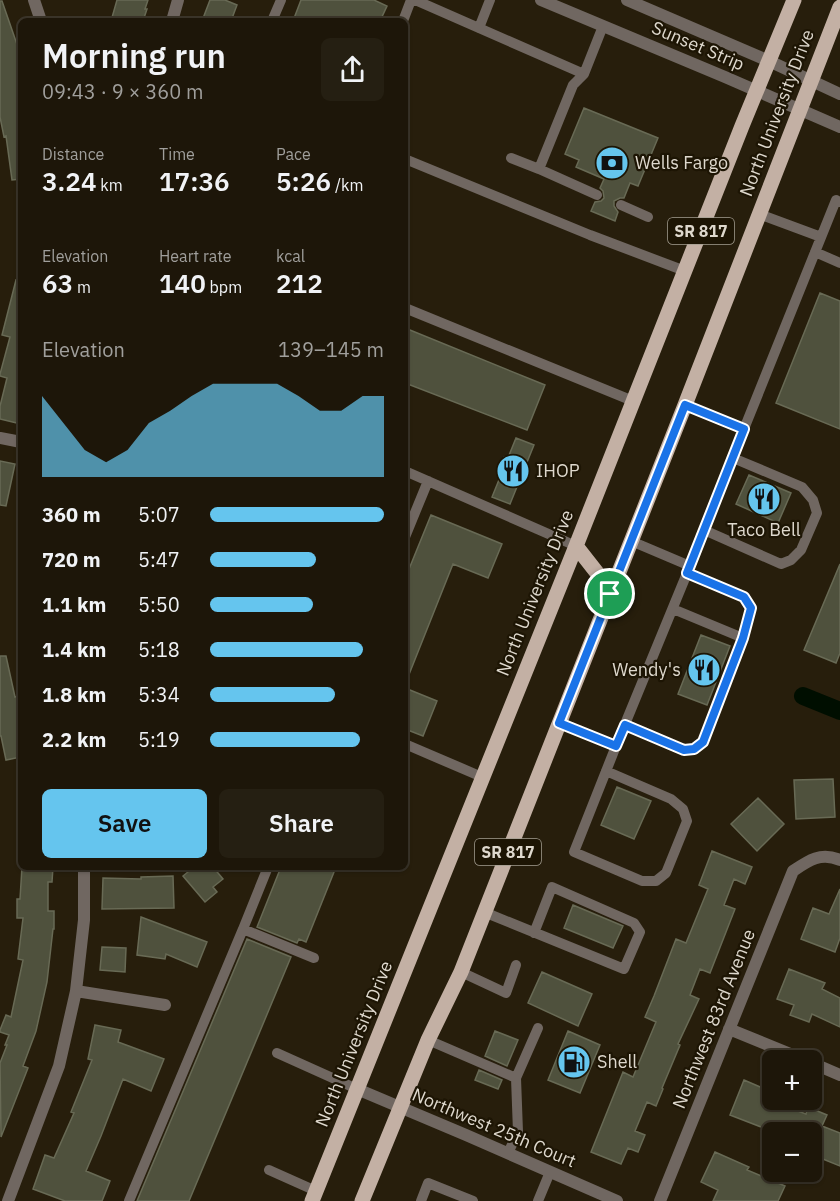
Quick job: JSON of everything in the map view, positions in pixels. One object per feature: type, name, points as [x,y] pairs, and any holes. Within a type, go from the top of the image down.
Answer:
[{"type":"main road","name":"North University Drive","points":[[314,1196],[794,0]]},
{"type":"main road","name":"North University Drive","points":[[362,1201],[428,1040],[460,972],[839,11]]},
{"type":"main road","points":[[576,546],[605,582],[610,594]]},
{"type":"street","points":[[34,0],[40,18]]},
{"type":"street","points":[[173,18],[178,0]]},
{"type":"street","name":"Sunset Strip","points":[[541,0],[840,127]]},
{"type":"street","name":"Sunset Strip","points":[[632,1],[840,94]]},
{"type":"street","points":[[0,438],[18,441]]},
{"type":"street","name":"Northwest 83rd Avenue","points":[[660,1201],[793,871],[811,859],[831,856],[840,860]]},
{"type":"street","points":[[8,1201],[59,1066],[76,991],[84,920],[84,870]]},
{"type":"street","points":[[76,991],[165,1005]]},
{"type":"street","points":[[729,1029],[780,1050]]},
{"type":"street","points":[[822,1068],[840,1075]]},
{"type":"street","name":"Northwest 25th Court","points":[[357,1089],[617,1201]]},
{"type":"lane","points":[[273,18],[281,0]]},
{"type":"lane","points":[[404,18],[413,0],[584,74]]},
{"type":"lane","points":[[479,28],[490,0]]},
{"type":"lane","points":[[539,170],[573,85],[584,74],[603,26]]},
{"type":"lane","points":[[511,158],[597,195]]},
{"type":"lane","points":[[408,160],[685,272]]},
{"type":"lane","points":[[606,771],[671,799],[682,809],[687,821],[666,873],[656,881],[642,881],[574,852],[606,771],[616,746],[689,570],[836,200],[840,202]]},
{"type":"lane","points":[[621,205],[648,217]]},
{"type":"lane","points":[[759,214],[821,237]]},
{"type":"lane","points":[[815,252],[840,263]]},
{"type":"lane","points":[[408,309],[633,401]]},
{"type":"lane","points":[[685,405],[744,429]]},
{"type":"lane","points":[[704,530],[781,564],[791,560],[801,550],[817,513],[813,500],[801,487],[733,458]]},
{"type":"lane","points":[[408,472],[576,546]]},
{"type":"lane","points":[[408,530],[428,481]]},
{"type":"lane","points":[[625,725],[684,750],[694,749],[703,742],[743,638],[751,608],[744,597],[631,541]]},
{"type":"lane","points":[[673,609],[743,638]]},
{"type":"lane","points":[[559,723],[616,746]]},
{"type":"lane","points":[[408,745],[482,777]]},
{"type":"lane","points":[[129,1201],[267,870]]},
{"type":"lane","points":[[484,912],[534,933],[624,969],[640,932],[634,922],[552,887],[534,933]]},
{"type":"lane","points":[[243,928],[314,958]]},
{"type":"lane","points":[[460,972],[506,993],[516,966]]},
{"type":"lane","points":[[508,1153],[518,1132],[516,1078],[538,1029]]},
{"type":"lane","points":[[428,1040],[516,1078]]},
{"type":"lane","points":[[277,1053],[357,1089]]},
{"type":"lane","points":[[268,1170],[314,1196]]},
{"type":"lane","points":[[538,1201],[550,1172]]},
{"type":"lane","points":[[421,1201],[428,1183],[473,1201]]},
{"type":"building","points":[[117,0],[148,0],[144,18],[112,18]]},
{"type":"building","points":[[210,0],[225,0],[237,5],[232,18],[203,18]]},
{"type":"building","points":[[301,0],[374,0],[387,6],[381,18],[294,18]]},
{"type":"building","points":[[0,1],[2,1],[18,47],[18,179],[12,180],[6,136],[4,137],[0,117]]},
{"type":"building","name":"Wells Fargo","points":[[584,108],[658,138],[638,186],[630,183],[624,198],[614,201],[618,212],[615,221],[591,211],[595,202],[604,198],[600,188],[604,179],[576,167],[579,160],[565,154]]},
{"type":"building","points":[[16,280],[18,280],[18,423],[0,419],[0,406],[7,378],[0,374],[10,337],[2,335]]},
{"type":"building","points":[[820,293],[840,301],[840,429],[776,403]]},
{"type":"building","points":[[408,329],[545,385],[527,430],[408,384]]},
{"type":"building","name":"IHOP","points":[[516,438],[534,445],[510,504],[492,497]]},
{"type":"building","points":[[0,461],[15,464],[6,506],[0,505]]},
{"type":"building","name":"Taco Bell","points":[[749,475],[791,493],[778,523],[736,504]]},
{"type":"building","points":[[431,515],[502,544],[488,578],[453,564],[408,677],[408,572]]},
{"type":"building","points":[[840,564],[840,653],[836,663],[804,650]]},
{"type":"building","name":"Wendy's","points":[[701,635],[730,646],[707,705],[678,694]]},
{"type":"building","points":[[0,656],[6,656],[15,697],[18,696],[18,758],[6,760],[0,736]]},
{"type":"building","points":[[408,689],[437,701],[423,736],[408,730]]},
{"type":"building","points":[[833,779],[835,817],[796,819],[794,780]]},
{"type":"building","points":[[617,787],[651,801],[634,839],[601,825]]},
{"type":"building","points":[[758,798],[784,824],[757,851],[731,824]]},
{"type":"building","points":[[712,851],[752,867],[745,884],[734,879],[724,905],[735,909],[710,973],[700,969],[690,995],[699,999],[678,1044],[680,1045],[663,1089],[656,1106],[647,1102],[635,1131],[645,1135],[638,1152],[628,1148],[621,1164],[591,1152],[623,1072],[633,1077],[656,1022],[645,1017],[676,939],[686,943],[708,889],[699,885]]},
{"type":"building","points":[[22,870],[53,870],[52,882],[48,882],[48,911],[54,911],[54,929],[47,982],[36,1031],[23,1066],[28,1068],[1,1137],[0,1063],[9,1035],[0,1030],[6,1015],[11,1017],[23,960],[18,959],[23,918],[17,918],[17,899],[20,899]]},
{"type":"building","points":[[190,870],[216,870],[223,879],[213,887],[217,892],[205,902],[183,876]]},
{"type":"building","points":[[280,870],[335,870],[306,942],[299,939],[297,943],[257,927]]},
{"type":"building","points":[[173,876],[174,908],[102,909],[103,878],[141,879],[141,877]]},
{"type":"building","points":[[840,889],[840,938],[835,952],[801,939],[813,908],[829,914]]},
{"type":"building","points":[[573,905],[623,926],[613,948],[564,928]]},
{"type":"building","points":[[141,917],[207,942],[197,967],[166,954],[165,959],[137,955]]},
{"type":"building","points":[[247,939],[291,957],[189,1201],[137,1201]]},
{"type":"building","points":[[102,947],[126,948],[125,972],[100,970]]},
{"type":"building","points":[[789,969],[825,983],[822,989],[840,998],[840,1027],[812,1014],[809,1022],[790,1015],[794,1005],[777,999]]},
{"type":"building","points":[[542,972],[592,994],[578,1026],[528,1003]]},
{"type":"building","points":[[95,1025],[121,1030],[118,1042],[164,1059],[151,1091],[123,1079],[86,1171],[110,1181],[102,1201],[65,1201],[33,1189],[45,1155],[54,1158],[74,1113],[71,1112],[92,1060],[88,1059]]},
{"type":"building","points":[[495,1031],[518,1040],[507,1066],[485,1056]]},
{"type":"building","name":"Shell","points":[[568,1031],[600,1045],[580,1093],[548,1080]]},
{"type":"building","points":[[479,1070],[502,1080],[498,1089],[475,1080]]},
{"type":"building","points":[[744,1080],[762,1088],[762,1110],[795,1110],[806,1114],[807,1110],[815,1110],[827,1115],[822,1126],[822,1122],[762,1122],[762,1127],[730,1115]]},
{"type":"building","points":[[822,1126],[840,1133],[840,1166],[822,1159]]},
{"type":"building","points":[[715,1152],[749,1167],[747,1170],[762,1176],[762,1182],[776,1182],[785,1186],[778,1201],[713,1201],[718,1190],[701,1182]]},
{"type":"waterway","points":[[803,696],[840,711]]},
{"type":"place","name":"Wells Fargo","points":[[612,163]]},
{"type":"place","name":"IHOP","points":[[513,471]]},
{"type":"place","name":"Taco Bell","points":[[764,499]]},
{"type":"place","name":"Wendy's","points":[[704,670]]},
{"type":"place","name":"Shell","points":[[574,1062]]},
{"type":"route","points":[[685,405],[744,429],[687,573],[744,597],[751,608],[743,638],[703,742],[694,749],[684,750],[625,725],[616,746],[559,723],[610,594],[685,405]]}]
